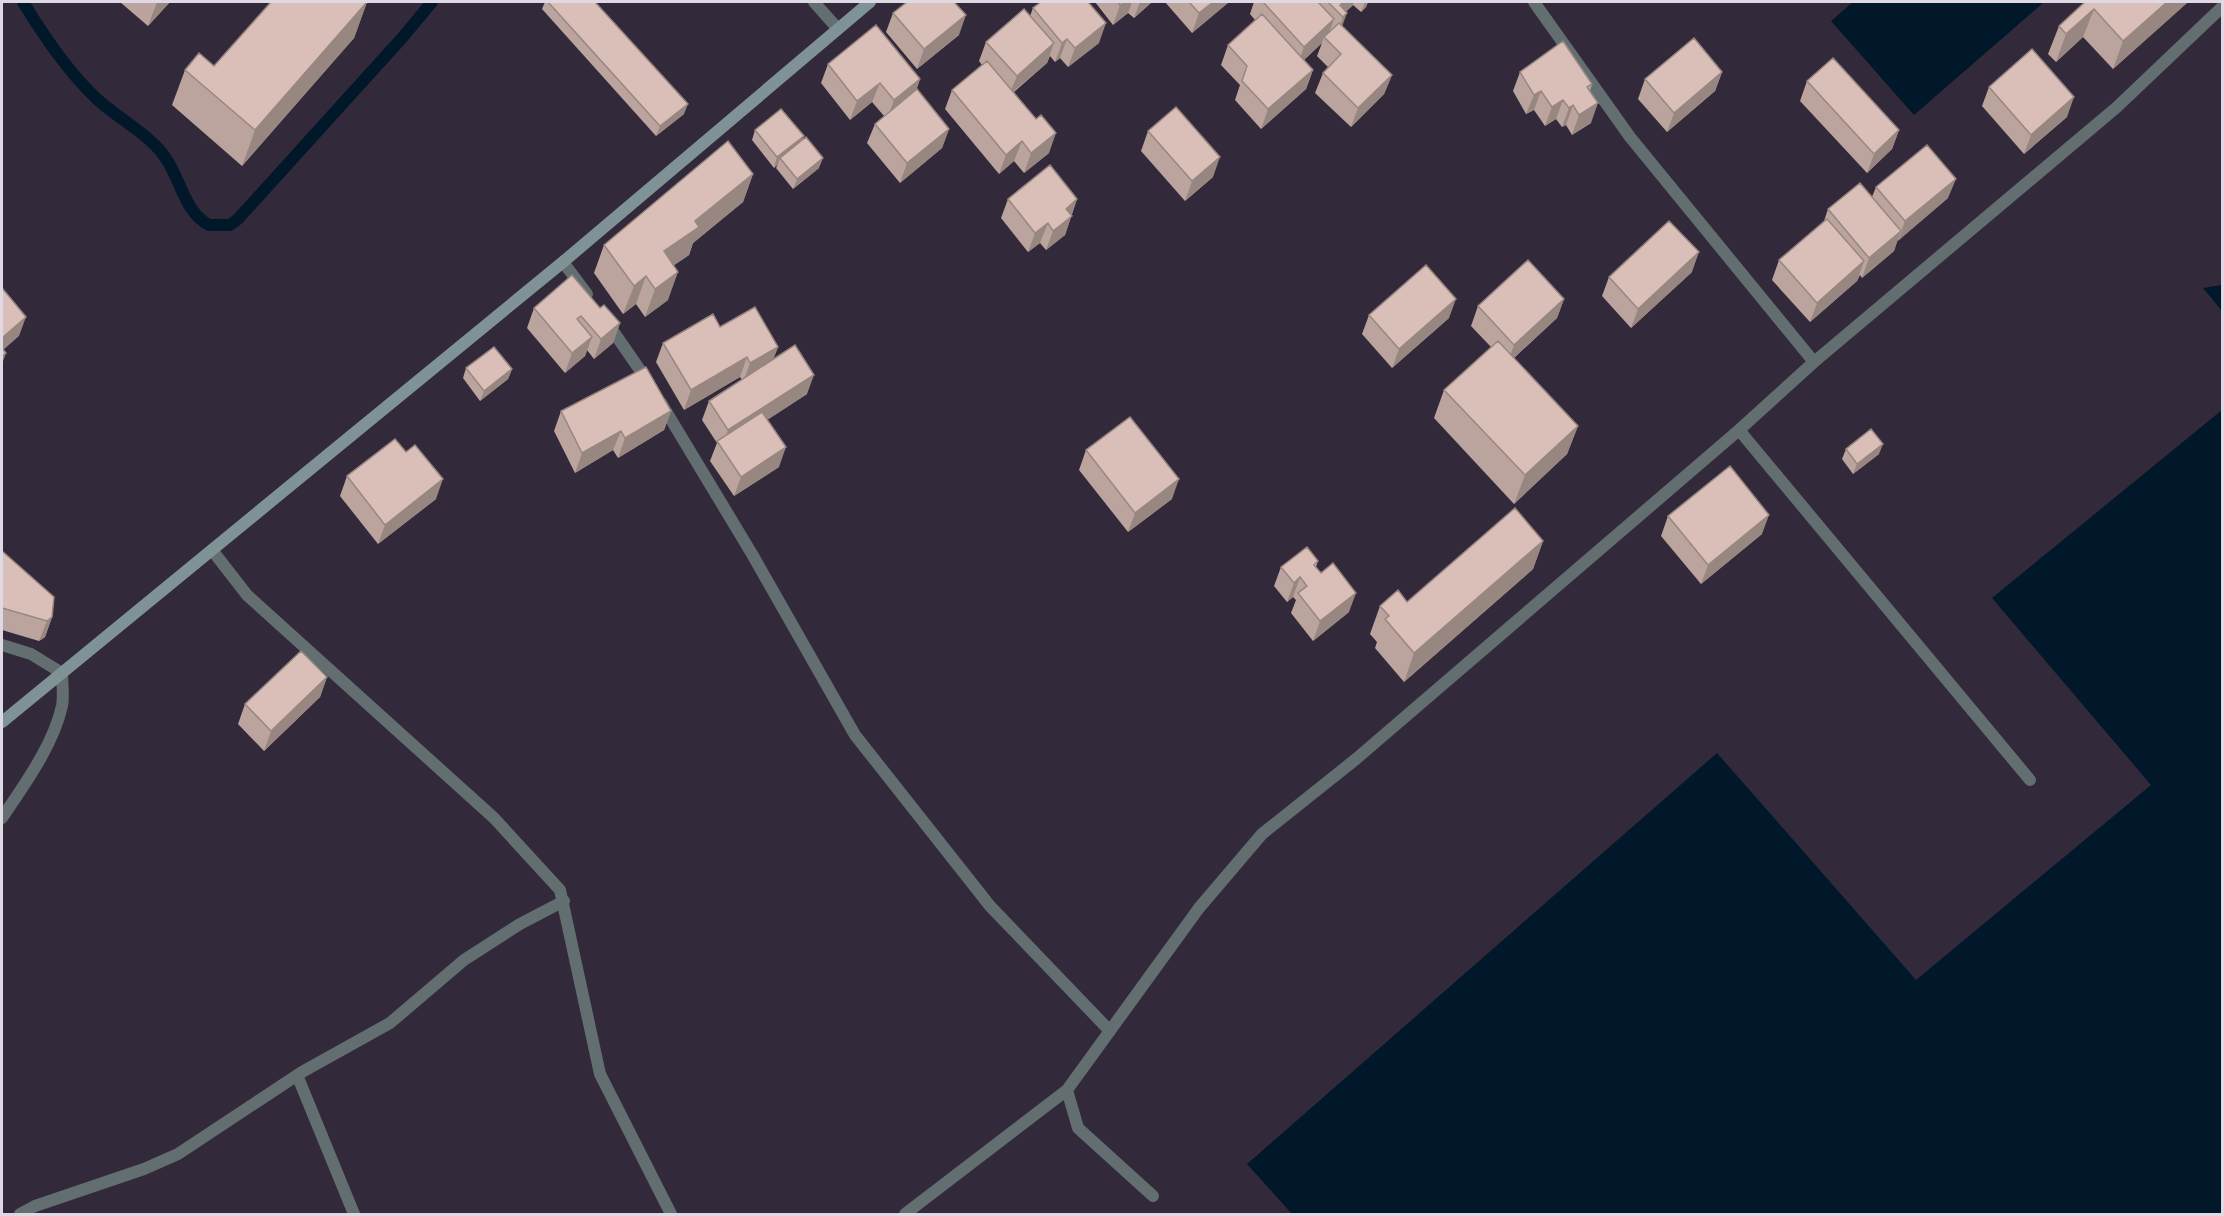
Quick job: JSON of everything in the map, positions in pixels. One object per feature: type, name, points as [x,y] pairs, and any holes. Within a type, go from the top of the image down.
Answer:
[{"type":"street","points":[[814,2],[838,29]]},
{"type":"street","points":[[2,722],[563,261],[870,2]]},
{"type":"street","points":[[1534,2],[1630,137],[1814,362]]},
{"type":"street","points":[[905,1215],[1067,1090],[1199,908],[1262,834],[1365,751],[1739,430],[1814,362],[2117,107],[2223,7]]},
{"type":"street","points":[[563,261],[636,361],[752,554],[855,735],[990,906],[1109,1030]]},
{"type":"street","points":[[1739,430],[2030,780]]},
{"type":"street","points":[[212,550],[247,595],[494,818],[560,890],[600,1074],[671,1215]]},
{"type":"street","points":[[2,645],[31,654],[62,673]]},
{"type":"street","points":[[2,818],[21,790],[52,734],[63,704],[62,673]]},
{"type":"street","points":[[20,1215],[43,1203],[144,1169],[178,1154],[297,1075],[390,1023],[464,960],[520,924],[564,901]]},
{"type":"street","points":[[297,1075],[354,1215]]},
{"type":"street","points":[[1067,1090],[1078,1128],[1153,1196]]},
{"type":"water","points":[[1853,2],[2044,2],[1914,115],[1831,21]]},
{"type":"water","points":[[2222,285],[2222,311],[2203,288]]},
{"type":"water","points":[[2222,410],[2222,1214],[1292,1214],[1247,1164],[1717,753],[1916,980],[2151,785],[1992,598]]},
{"type":"building","points":[[271,2],[367,2],[255,130],[185,70],[199,53],[214,66]]},
{"type":"building","points":[[548,2],[595,2],[688,104],[660,126]]},
{"type":"building","points":[[907,2],[954,2],[966,15],[924,49],[893,13]]},
{"type":"building","points":[[1041,2],[1088,2],[1106,23],[1075,48],[1067,39],[1062,43],[1033,8]]},
{"type":"building","points":[[1189,2],[1213,2],[1199,13]]},
{"type":"building","points":[[1263,2],[1318,2],[1334,19],[1304,47]]},
{"type":"building","points":[[1328,2],[1344,2],[1340,5],[1347,13],[1343,17]]},
{"type":"building","points":[[2085,2],[2167,2],[2123,41],[2094,9],[2066,34],[2059,26]]},
{"type":"building","points":[[1024,9],[1054,43],[1017,76],[986,42]]},
{"type":"building","points":[[1262,14],[1313,70],[1268,109],[1242,81],[1247,66],[1228,45]]},
{"type":"building","points":[[1339,23],[1392,75],[1358,108],[1323,73],[1341,54],[1324,37]]},
{"type":"building","points":[[876,25],[920,79],[894,100],[880,83],[857,101],[828,64]]},
{"type":"building","points":[[1694,38],[1722,72],[1674,113],[1645,79]]},
{"type":"building","points":[[1563,41],[1592,84],[1587,87],[1598,103],[1579,115],[1573,105],[1569,108],[1563,100],[1552,107],[1541,91],[1534,95],[1520,72]]},
{"type":"building","points":[[2032,49],[2074,97],[2031,135],[1989,87]]},
{"type":"building","points":[[1833,58],[1899,130],[1874,154],[1807,81]]},
{"type":"building","points":[[987,61],[1036,119],[1041,115],[1056,133],[1031,153],[1022,141],[1006,155],[952,90]]},
{"type":"building","points":[[917,89],[949,129],[907,163],[875,124]]},
{"type":"building","points":[[1176,107],[1220,157],[1192,181],[1148,131]]},
{"type":"building","points":[[781,109],[804,136],[777,157],[755,130]]},
{"type":"building","points":[[806,137],[823,158],[797,179],[780,158]]},
{"type":"building","points":[[728,141],[753,174],[695,221],[699,227],[664,251],[678,272],[655,289],[646,276],[634,286],[604,245]]},
{"type":"building","points":[[1927,145],[1956,179],[1905,221],[1876,187]]},
{"type":"building","points":[[1050,165],[1077,199],[1066,209],[1072,216],[1053,231],[1048,223],[1035,233],[1008,199]]},
{"type":"building","points":[[1860,183],[1901,231],[1869,258],[1828,209]]},
{"type":"building","points":[[1827,219],[1864,261],[1817,303],[1779,260]]},
{"type":"building","points":[[1669,221],[1699,252],[1638,309],[1609,277]]},
{"type":"building","points":[[1528,260],[1564,299],[1514,345],[1478,306]]},
{"type":"building","points":[[1426,265],[1456,299],[1399,349],[1369,315]]},
{"type":"building","points":[[572,275],[600,308],[604,305],[620,323],[601,339],[581,316],[577,319],[592,337],[572,353],[534,308]]},
{"type":"building","points":[[2,288],[26,317],[2,338]]},
{"type":"building","points":[[755,307],[778,347],[750,363],[747,357],[691,390],[663,343],[713,314],[720,327]]},
{"type":"building","points":[[1498,341],[1578,426],[1525,475],[1444,390]]},
{"type":"building","points":[[795,345],[814,375],[728,430],[709,401]]},
{"type":"building","points":[[494,347],[512,369],[484,391],[466,368]]},
{"type":"building","points":[[646,367],[671,411],[625,438],[621,431],[582,453],[561,411]]},
{"type":"building","points":[[762,412],[786,447],[741,477],[717,441]]},
{"type":"building","points":[[1130,417],[1179,479],[1135,513],[1086,450]]},
{"type":"building","points":[[1871,429],[1883,444],[1857,464],[1846,449]]},
{"type":"building","points":[[395,439],[406,452],[415,445],[443,479],[385,525],[347,476]]},
{"type":"building","points":[[1730,466],[1769,515],[1708,565],[1668,516]]},
{"type":"building","points":[[1515,508],[1543,541],[1414,653],[1385,619],[1389,616],[1380,606],[1398,590],[1407,602]]},
{"type":"building","points":[[1307,547],[1318,561],[1314,565],[1321,573],[1333,563],[1356,593],[1320,621],[1298,593],[1307,586],[1300,577],[1294,583],[1281,567]]},
{"type":"building","points":[[2,551],[54,597],[52,617],[47,621],[2,608]]},
{"type":"building","points":[[301,651],[327,677],[271,731],[245,704]]},
{"type":"waterway","points":[[23,2],[57,53],[87,89],[106,107],[148,138],[162,153],[187,202],[200,219],[209,225],[230,225],[238,219],[432,2]]}]
